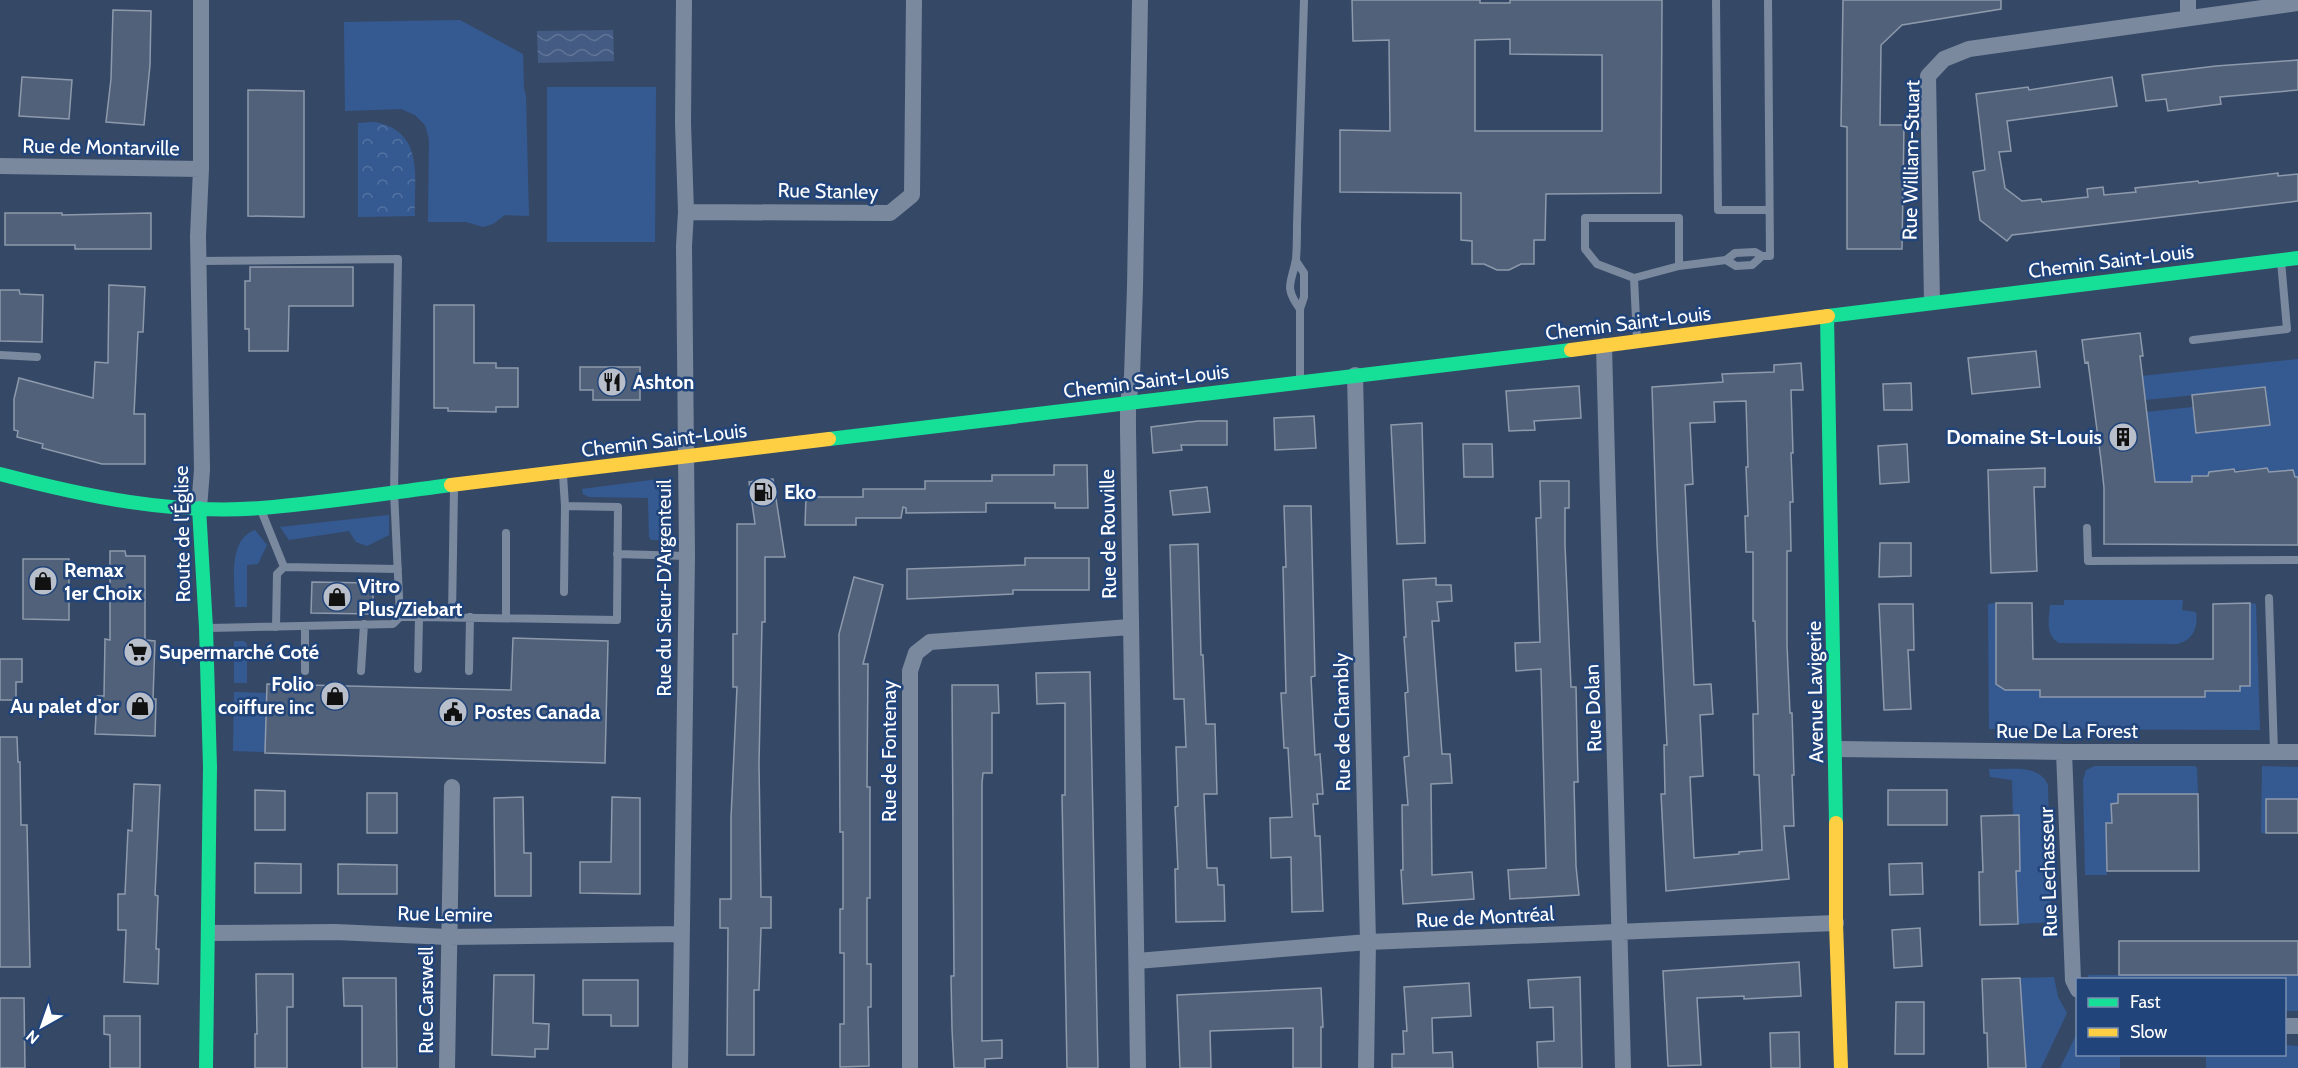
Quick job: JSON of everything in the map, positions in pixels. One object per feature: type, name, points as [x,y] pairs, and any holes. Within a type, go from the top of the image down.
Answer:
[{"type":"street","name":"Route de l'Église","points":[[201,0],[199,261],[202,470],[199,508],[206,628],[210,767],[206,1068]]},
{"type":"street","name":"Rue du Sieur-D'Argenteuil","points":[[680,1068],[687,556],[684,0]]},
{"type":"street","name":"Rue Stanley","points":[[686,213],[890,213],[912,195],[914,0]]},
{"type":"street","name":"Rue de Rouville","points":[[1138,1068],[1128,403],[1132,376],[1135,287],[1140,0]]},
{"type":"street","points":[[2188,0],[2188,18]]},
{"type":"street","name":"Rue William-Stuart","points":[[1932,302],[1928,76],[1944,59],[1969,50],[2298,3]]},
{"type":"street","name":"Rue de Montarville","points":[[0,166],[201,169]]},
{"type":"street","name":"Chemin Saint-Louis","points":[[0,474],[55,489],[125,502],[199,508],[260,508],[1638,342],[1932,302],[2298,258]]},
{"type":"street","name":"Avenue Lavigerie","points":[[1827,316],[1836,749],[1836,923],[1841,1068]]},
{"type":"street","name":"Rue Dolan","points":[[1604,346],[1623,1068]]},
{"type":"street","name":"Rue de Chambly","points":[[1355,375],[1368,942],[1366,1068]]},
{"type":"street","name":"Rue de Fontenay","points":[[910,1068],[910,671],[916,653],[930,642],[1130,627]]},
{"type":"street","name":"Rue De La Forest","points":[[1836,749],[2298,752]]},
{"type":"street","name":"Rue Lechasseur","points":[[2064,752],[2073,980],[2076,986]]},
{"type":"street","name":"Rue Carswell","points":[[447,1068],[452,788]]},
{"type":"street","name":"Rue de Montréal","points":[[1137,961],[1368,942],[1836,923]]},
{"type":"street","name":"Rue Lemire","points":[[209,933],[335,932],[448,937],[681,934]]},
{"type":"lane","points":[[1300,309],[1290,296],[1291,272],[1296,261],[1304,0]]},
{"type":"lane","points":[[1716,0],[1718,210],[1768,210]]},
{"type":"lane","points":[[1679,266],[1679,218],[1585,218],[1585,249],[1597,264],[1634,278],[1679,266],[1726,260],[1735,253],[1755,252],[1762,256],[1770,256],[1768,0]]},
{"type":"lane","points":[[1726,260],[1736,266],[1752,265],[1762,256]]},
{"type":"lane","points":[[199,261],[398,259],[394,492],[400,617]]},
{"type":"lane","points":[[2193,340],[2287,329],[2281,260]]},
{"type":"lane","points":[[1296,261],[1304,273],[1304,297],[1300,309],[1299,382]]},
{"type":"lane","points":[[1634,278],[1638,342]]},
{"type":"lane","points":[[0,355],[37,357]]},
{"type":"lane","points":[[563,471],[564,592]]},
{"type":"lane","points":[[452,616],[454,484]]},
{"type":"lane","points":[[206,628],[393,624],[400,617],[617,620],[618,507],[565,506]]},
{"type":"lane","points":[[260,508],[284,567]]},
{"type":"lane","points":[[2087,528],[2088,561],[2298,560]]},
{"type":"lane","points":[[506,533],[506,618]]},
{"type":"lane","points":[[617,554],[687,556]]},
{"type":"lane","points":[[276,627],[277,574],[284,567],[398,569]]},
{"type":"lane","points":[[2269,598],[2274,752]]},
{"type":"lane","points":[[418,617],[418,669]]},
{"type":"lane","points":[[469,671],[470,617]]},
{"type":"lane","points":[[361,670],[364,624]]},
{"type":"lane","points":[[305,626],[305,671]]},
{"type":"green space","points":[[460,20],[523,54],[529,216],[505,215],[493,224],[483,227],[466,222],[428,222],[429,139],[425,125],[415,115],[401,109],[345,111],[344,22]]},
{"type":"green space","points":[[547,87],[656,87],[655,242],[547,242]]},
{"type":"green space","points":[[375,122],[391,127],[402,135],[409,146],[415,172],[415,216],[358,217],[358,123]]},
{"type":"green space","points":[[2298,359],[2298,477],[2295,477],[2293,470],[2269,472],[2267,468],[2209,472],[2208,476],[2192,476],[2192,482],[2157,498],[2146,412],[2193,407],[2197,433],[2269,425],[2265,388],[2145,400],[2142,376]]},
{"type":"green space","points":[[659,479],[666,486],[665,540],[651,540],[649,537],[648,498],[589,497],[583,494],[582,489]]},
{"type":"green space","points":[[389,515],[389,535],[367,546],[356,542],[349,531],[289,540],[280,527]]},
{"type":"green space","points":[[255,530],[267,545],[258,564],[247,565],[247,607],[235,607],[236,552],[246,535]]},
{"type":"green space","points":[[2064,600],[2183,600],[2182,610],[2196,612],[2196,623],[2191,636],[2178,644],[2059,643],[2050,631],[2050,605],[2064,605]]},
{"type":"green space","points":[[1996,603],[1996,683],[2040,690],[2040,697],[2240,691],[2240,686],[2250,686],[2250,603],[2256,604],[2260,730],[1989,729],[1988,604]]},
{"type":"green space","points":[[234,641],[244,641],[247,644],[247,683],[234,683]]},
{"type":"green space","points":[[234,692],[266,693],[265,752],[233,751]]},
{"type":"green space","points":[[2095,766],[2195,766],[2197,768],[2198,794],[2118,794],[2118,803],[2111,804],[2112,823],[2106,823],[2107,875],[2085,875],[2083,780],[2086,770]]},
{"type":"green space","points":[[2262,766],[2298,767],[2298,799],[2266,799],[2266,833],[2261,833]]},
{"type":"green space","points":[[1989,769],[2031,771],[2038,773],[2048,785],[2051,922],[2018,924],[2016,871],[2020,870],[2019,815],[2013,815],[2012,780],[1990,777]]},
{"type":"green space","points":[[2088,975],[2298,975],[2298,1011],[2286,1011],[2286,978],[2089,978]]},
{"type":"green space","points":[[2054,977],[2058,997],[2067,1013],[2041,1068],[2026,1068],[2020,978]]},
{"type":"green space","points":[[2076,1035],[2076,1056],[2120,1056],[2120,1068],[2060,1068]]},
{"type":"green space","points":[[2286,1045],[2298,1046],[2298,1068],[2206,1068],[2206,1056],[2286,1056]]},
{"type":"water","points":[[613,30],[614,61],[538,63],[537,31]]},
{"type":"building","points":[[1352,0],[1480,0],[1480,3],[1510,3],[1510,0],[1662,0],[1661,193],[1546,194],[1545,240],[1534,240],[1534,264],[1521,264],[1509,270],[1497,270],[1484,264],[1472,264],[1472,241],[1461,240],[1461,193],[1340,192],[1340,130],[1390,131],[1389,40],[1353,41]],"holes":[[[1510,39],[1510,54],[1602,55],[1602,131],[1475,131],[1475,40]]]},
{"type":"building","points":[[1843,0],[2001,0],[2001,9],[1902,25],[1881,45],[1880,125],[1904,125],[1902,249],[1847,249],[1847,127],[1841,126]]},
{"type":"building","points":[[113,10],[151,11],[150,65],[144,125],[106,122],[111,79]]},
{"type":"building","points":[[2298,60],[2298,90],[2220,97],[2221,104],[2168,111],[2166,99],[2146,101],[2142,75],[2216,66]]},
{"type":"building","points":[[22,77],[72,80],[69,119],[19,116]]},
{"type":"building","points":[[2112,77],[2117,106],[2007,121],[2011,151],[1999,152],[2005,188],[2022,201],[2041,199],[2042,202],[2088,197],[2087,189],[2103,187],[2104,195],[2136,192],[2135,188],[2278,173],[2278,176],[2298,174],[2298,201],[2012,235],[2007,241],[1980,220],[1973,172],[1985,170],[1976,94],[2028,87],[2029,90]]},
{"type":"building","points":[[248,90],[304,91],[304,217],[248,216]]},
{"type":"building","points":[[5,213],[62,213],[62,215],[151,213],[151,249],[75,249],[75,245],[5,245]]},
{"type":"building","points":[[250,267],[353,267],[353,306],[289,306],[288,351],[249,351],[249,329],[245,329],[245,281],[250,281]]},
{"type":"building","points":[[109,285],[145,287],[143,332],[138,332],[134,414],[145,414],[145,464],[102,464],[42,448],[43,444],[17,437],[18,431],[14,430],[14,399],[19,378],[93,398],[95,362],[108,363]]},
{"type":"building","points":[[0,290],[19,290],[20,294],[43,295],[42,342],[0,341]]},
{"type":"building","points":[[434,305],[474,305],[474,363],[496,363],[496,368],[518,368],[518,407],[496,407],[496,412],[448,411],[448,408],[434,408]]},
{"type":"building","name":"Domaine St-Louis","points":[[2140,333],[2143,356],[2140,356],[2155,482],[2192,482],[2192,476],[2208,476],[2209,472],[2234,469],[2235,472],[2267,468],[2269,472],[2293,470],[2295,477],[2298,477],[2298,545],[2104,544],[2104,488],[2101,460],[2088,362],[2085,363],[2082,340]]},
{"type":"building","points":[[2036,351],[2040,387],[1972,394],[1968,358]]},
{"type":"building","points":[[1801,363],[1803,390],[1791,390],[1793,502],[1790,502],[1791,551],[1787,551],[1787,645],[1790,713],[1792,713],[1794,826],[1784,826],[1789,879],[1666,891],[1661,794],[1665,794],[1664,745],[1667,745],[1652,387],[1723,382],[1722,374],[1774,372],[1774,365]],"holes":[[[1746,401],[1748,467],[1746,467],[1748,516],[1745,516],[1746,552],[1753,552],[1753,621],[1755,621],[1758,714],[1753,714],[1754,775],[1759,775],[1762,850],[1694,858],[1690,777],[1703,776],[1700,715],[1713,714],[1711,684],[1694,685],[1685,485],[1693,484],[1690,423],[1715,422],[1714,402]]]},
{"type":"building","points":[[580,367],[640,367],[640,400],[593,400],[593,390],[580,390]]},
{"type":"building","points":[[1911,383],[1912,410],[1884,410],[1883,384]]},
{"type":"building","points":[[1579,386],[1581,418],[1534,421],[1535,430],[1509,431],[1506,391]]},
{"type":"building","points":[[2265,387],[2270,425],[2196,433],[2192,395]]},
{"type":"building","points":[[1314,416],[1316,448],[1275,450],[1274,418]]},
{"type":"building","points":[[1198,421],[1227,421],[1227,445],[1181,445],[1182,450],[1153,453],[1151,427]]},
{"type":"building","points":[[1422,423],[1425,543],[1397,544],[1391,425]]},
{"type":"building","points":[[1463,444],[1492,444],[1493,477],[1464,477]]},
{"type":"building","points":[[1907,444],[1909,482],[1880,484],[1878,446]]},
{"type":"building","points":[[1054,465],[1087,465],[1088,508],[1055,508],[1055,503],[986,503],[986,512],[906,513],[906,508],[903,507],[901,518],[856,518],[856,525],[805,525],[806,497],[863,497],[863,489],[925,489],[925,481],[992,481],[992,475],[1054,475]]},
{"type":"building","points":[[2045,468],[2045,487],[2034,487],[2037,571],[1991,573],[1988,470]]},
{"type":"building","points":[[773,479],[785,557],[765,557],[765,622],[762,622],[759,763],[761,897],[771,897],[771,928],[761,928],[759,990],[754,990],[754,1055],[727,1055],[728,928],[720,928],[720,899],[731,899],[731,818],[737,687],[733,687],[733,634],[737,634],[737,524],[755,524],[749,482]]},
{"type":"building","points":[[1540,481],[1569,481],[1569,508],[1565,508],[1565,545],[1571,687],[1576,687],[1578,782],[1574,782],[1579,895],[1510,899],[1508,870],[1546,868],[1541,669],[1516,671],[1515,643],[1540,642],[1536,518],[1541,518]]},
{"type":"building","points":[[1207,487],[1210,512],[1173,515],[1170,491]]},
{"type":"building","points":[[1284,506],[1311,506],[1315,676],[1311,677],[1315,755],[1320,754],[1323,794],[1317,794],[1318,804],[1313,804],[1315,836],[1320,836],[1323,911],[1292,912],[1291,857],[1271,858],[1270,818],[1292,817],[1288,748],[1284,748],[1281,693],[1286,693]]},
{"type":"building","points":[[1880,543],[1911,543],[1911,576],[1879,577]]},
{"type":"building","points":[[1198,544],[1201,655],[1203,655],[1206,724],[1215,724],[1217,794],[1204,794],[1207,868],[1217,868],[1218,885],[1224,885],[1225,921],[1176,922],[1175,869],[1178,869],[1175,807],[1178,806],[1176,747],[1186,747],[1184,699],[1174,699],[1170,545]]},
{"type":"building","points":[[110,551],[125,551],[126,556],[145,556],[145,640],[155,641],[153,699],[156,699],[155,736],[95,734],[97,696],[104,696],[105,639],[110,640]]},
{"type":"building","points":[[1025,558],[1089,558],[1089,590],[1013,590],[1013,594],[907,599],[907,569],[1025,565]]},
{"type":"building","points":[[23,559],[69,559],[69,620],[23,619]]},
{"type":"building","points":[[854,577],[883,585],[863,664],[868,664],[867,787],[870,787],[870,898],[867,898],[867,964],[871,964],[871,1007],[868,1007],[869,1066],[840,1067],[840,1024],[844,1024],[844,953],[840,953],[840,909],[843,909],[843,832],[840,832],[839,634]]},
{"type":"building","points":[[1436,578],[1436,585],[1451,585],[1452,601],[1437,602],[1439,621],[1432,621],[1442,754],[1450,754],[1452,783],[1431,784],[1432,875],[1472,872],[1474,899],[1403,904],[1402,805],[1408,805],[1404,757],[1409,756],[1405,693],[1408,692],[1403,580]]},
{"type":"building","points":[[312,582],[373,583],[373,614],[311,613]]},
{"type":"building","points":[[1996,603],[2032,603],[2033,659],[2213,659],[2213,604],[2250,603],[2250,686],[2240,686],[2240,691],[2205,691],[2205,697],[2040,697],[2040,690],[2005,690],[1996,684]]},
{"type":"building","points":[[1879,604],[1913,604],[1914,650],[1908,650],[1911,709],[1884,710]]},
{"type":"building","points":[[513,638],[608,641],[605,763],[265,753],[267,684],[511,690]]},
{"type":"building","points":[[0,659],[22,659],[22,682],[16,682],[16,700],[0,700]]},
{"type":"building","points":[[1090,672],[1098,1068],[1067,1068],[1062,795],[1065,795],[1065,703],[1037,704],[1036,673]]},
{"type":"building","points":[[952,685],[998,685],[999,713],[992,713],[992,773],[983,773],[982,783],[982,1041],[1002,1040],[1002,1058],[985,1059],[985,1068],[954,1068],[951,976],[954,976]]},
{"type":"building","points":[[0,737],[17,737],[18,762],[20,762],[21,825],[27,825],[30,967],[0,967]]},
{"type":"building","points":[[134,784],[160,785],[155,895],[158,896],[156,949],[159,949],[158,984],[124,982],[126,930],[118,930],[118,894],[125,894],[128,830],[132,831]]},
{"type":"building","points":[[255,790],[285,791],[285,830],[255,830]]},
{"type":"building","points":[[1888,790],[1947,790],[1947,825],[1888,825]]},
{"type":"building","points":[[367,793],[397,793],[397,833],[367,833]]},
{"type":"building","points":[[2118,794],[2198,794],[2199,871],[2107,871],[2106,823],[2112,823],[2111,804],[2118,803]]},
{"type":"building","points":[[523,797],[524,853],[531,853],[531,896],[495,896],[494,798]]},
{"type":"building","points":[[612,797],[640,798],[640,894],[580,893],[580,862],[611,862]]},
{"type":"building","points":[[2266,799],[2298,799],[2298,833],[2266,833]]},
{"type":"building","points":[[2019,815],[2020,871],[2016,871],[2018,924],[1980,925],[1979,872],[1983,872],[1981,816]]},
{"type":"building","points":[[255,863],[301,864],[301,893],[255,893]]},
{"type":"building","points":[[1922,863],[1923,894],[1890,895],[1889,864]]},
{"type":"building","points":[[338,864],[397,865],[397,894],[338,894]]},
{"type":"building","points":[[1920,928],[1922,966],[1894,968],[1892,930]]},
{"type":"building","points":[[2119,941],[2298,941],[2298,975],[2119,975]]},
{"type":"building","points":[[1799,962],[1801,996],[1744,999],[1744,996],[1697,998],[1701,1065],[1668,1066],[1663,971]]},
{"type":"building","points":[[256,974],[293,974],[293,1007],[287,1007],[287,1068],[255,1068]]},
{"type":"building","points":[[494,975],[534,975],[533,1023],[549,1024],[548,1049],[535,1049],[535,1057],[492,1055]]},
{"type":"building","points":[[1580,977],[1582,1068],[1538,1068],[1537,1042],[1554,1041],[1553,1007],[1530,1008],[1528,980]]},
{"type":"building","points":[[343,978],[396,978],[397,1068],[362,1068],[362,1006],[344,1006]]},
{"type":"building","points":[[2020,978],[2026,1068],[1988,1068],[1982,979]]},
{"type":"building","points":[[583,980],[638,980],[638,1026],[611,1026],[611,1015],[583,1015]]},
{"type":"building","points":[[1469,983],[1471,1016],[1432,1018],[1433,1053],[1452,1052],[1453,1068],[1392,1068],[1392,1054],[1404,1054],[1403,1031],[1407,1031],[1404,987]]},
{"type":"building","points":[[1321,988],[1323,1027],[1321,1027],[1321,1068],[1293,1068],[1293,1028],[1210,1031],[1211,1068],[1180,1068],[1177,995]]},
{"type":"building","points":[[0,998],[24,998],[25,1068],[0,1068]]},
{"type":"building","points":[[1896,1002],[1924,1002],[1924,1054],[1895,1054]]},
{"type":"building","points":[[104,1016],[140,1016],[140,1068],[110,1068],[110,1035],[104,1034]]},
{"type":"building","points":[[1799,1032],[1800,1068],[1771,1068],[1770,1033]]},
{"type":"traffic: fast","points":[[1828,316],[2298,258]]},
{"type":"traffic: fast","points":[[1827,316],[1836,823]]},
{"type":"traffic: fast","points":[[829,439],[1571,350]]},
{"type":"traffic: fast","points":[[0,474],[64,490],[129,502],[195,509],[285,506],[451,485]]},
{"type":"traffic: fast","points":[[199,508],[206,628],[210,767],[206,1068]]},
{"type":"traffic: slow","points":[[1571,350],[1828,316]]},
{"type":"traffic: slow","points":[[451,485],[829,439]]},
{"type":"traffic: slow","points":[[1836,823],[1836,923],[1841,1068]]},
{"type":"place","name":"Ashton","points":[[612,382]]},
{"type":"place","name":"Domaine St-Louis","points":[[2123,437]]},
{"type":"place","name":"Eko","points":[[763,492]]},
{"type":"place","name":"Remax 1er Choix","points":[[43,581]]},
{"type":"place","name":"Vitro Plus/Ziebart","points":[[337,597]]},
{"type":"place","name":"Supermarché Coté","points":[[138,652]]},
{"type":"place","name":"Folio coiffure inc","points":[[335,696]]},
{"type":"place","name":"Au palet d'or","points":[[140,706]]},
{"type":"place","name":"Postes Canada","points":[[453,712]]}]
